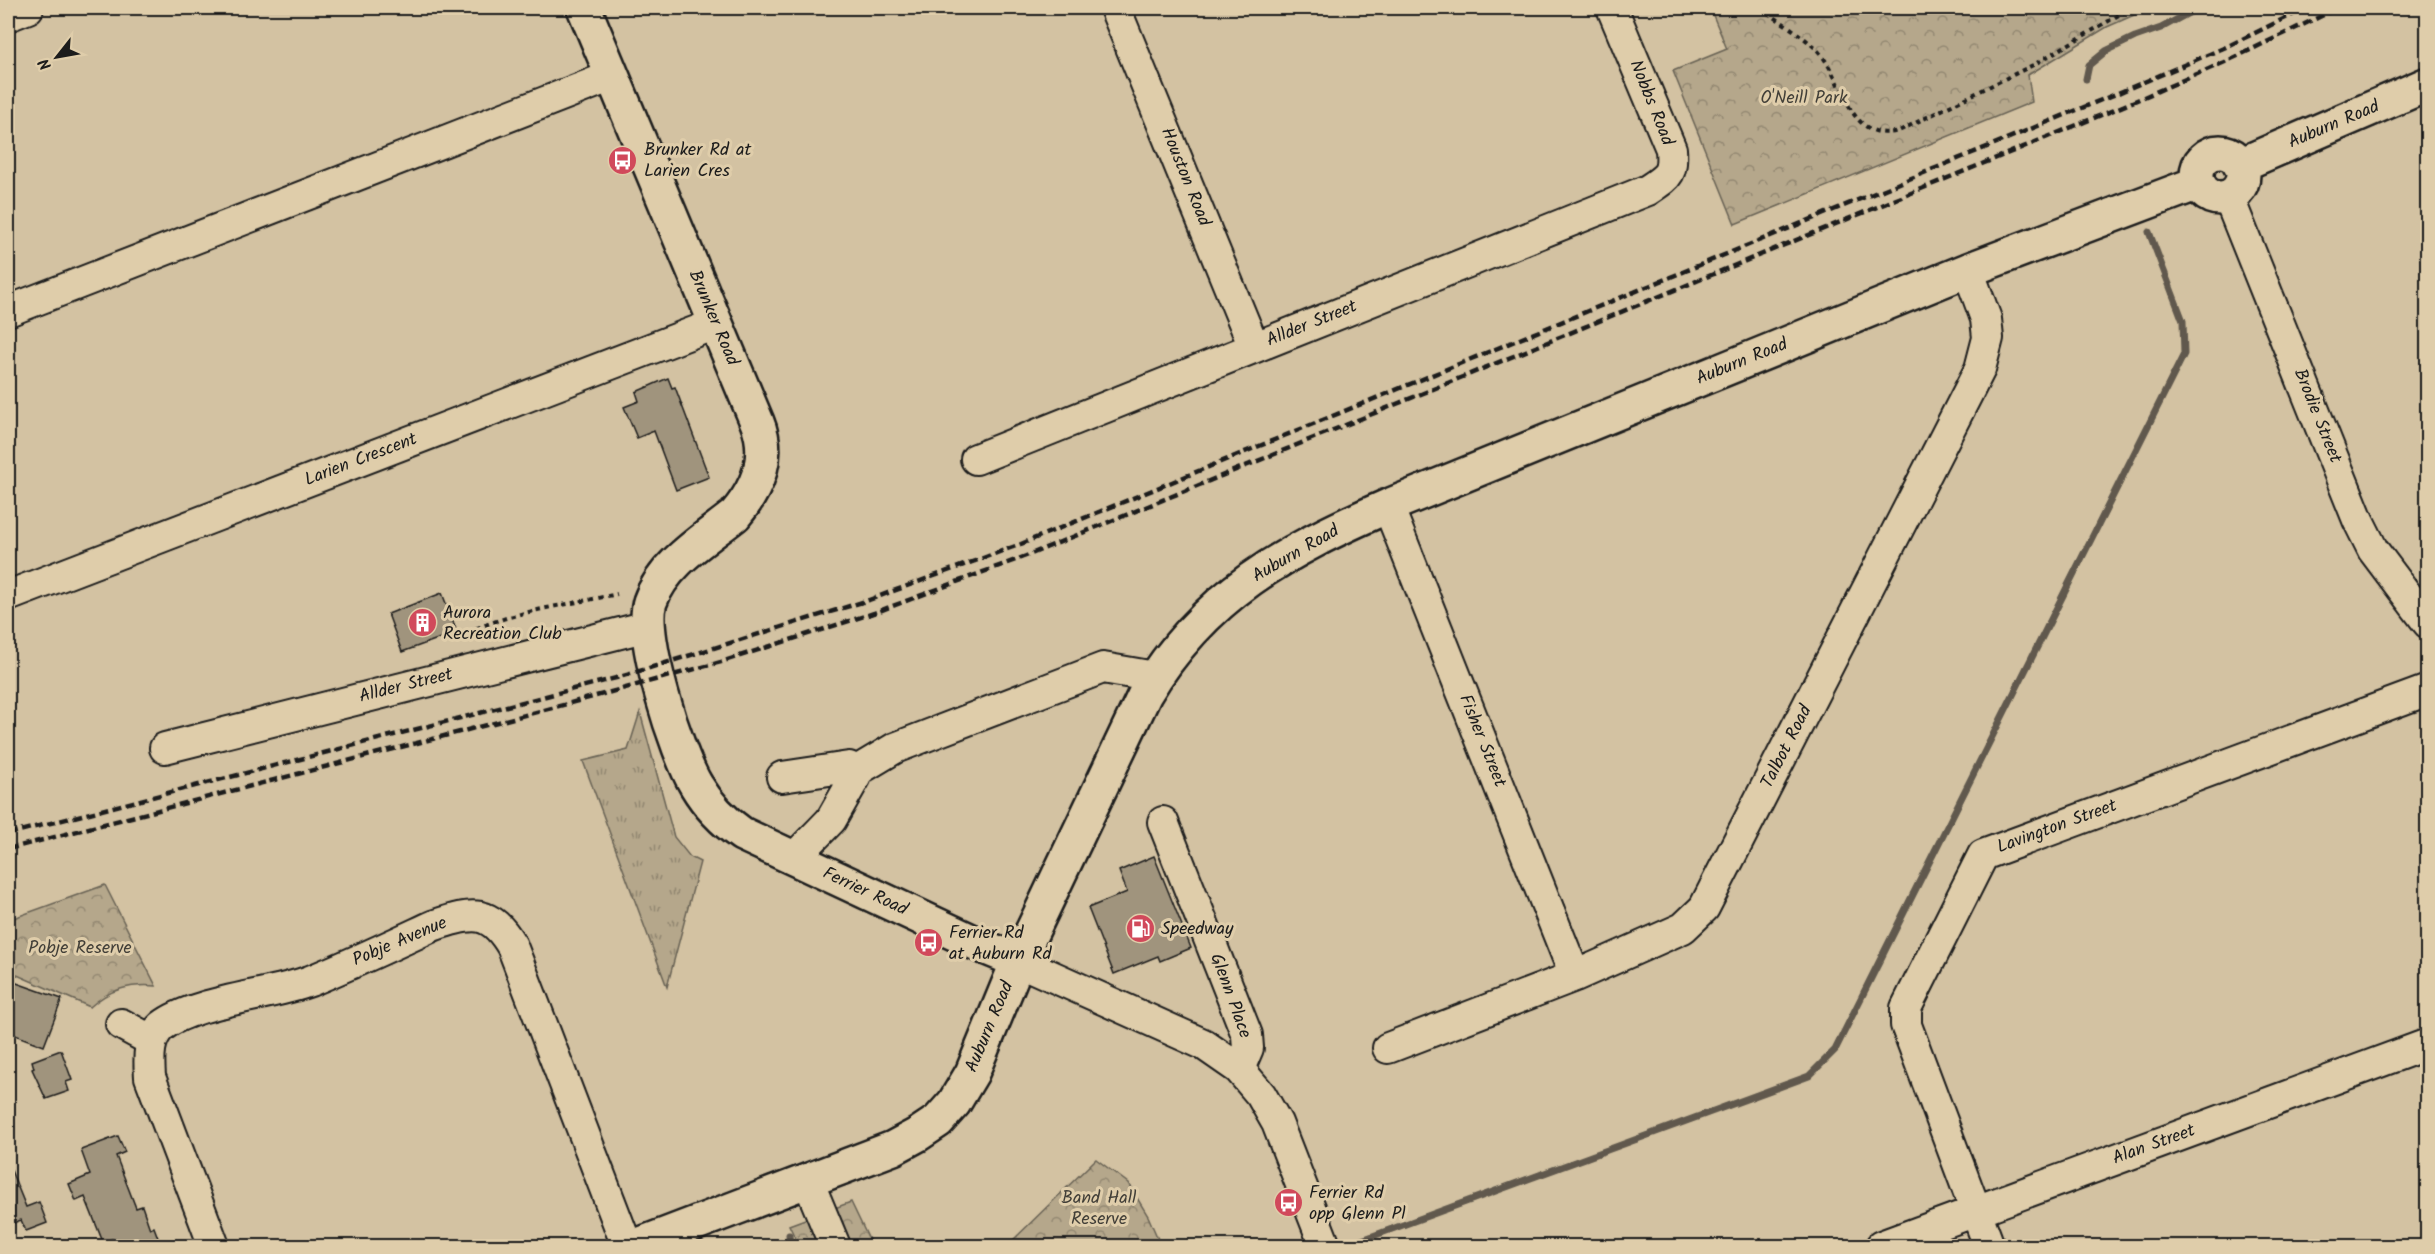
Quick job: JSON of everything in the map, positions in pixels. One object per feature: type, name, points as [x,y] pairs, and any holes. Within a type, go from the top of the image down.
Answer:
[{"type":"main road","name":"Brunker Road","points":[[584,8],[762,434],[764,447],[761,471],[744,505],[674,565],[660,583],[649,613]]},
{"type":"main road","name":"Auburn Road","points":[[2241,165],[2427,84]]},
{"type":"main road","points":[[2222,152],[2230,154],[2241,165],[2243,172],[2240,187],[2228,196],[2214,197],[2202,189],[2198,183],[2198,167],[2207,155],[2222,152]]},
{"type":"main road","name":"Auburn Road","points":[[636,1246],[893,1148],[938,1121],[954,1103],[972,1073],[1018,961],[1155,677],[1182,641],[1257,573],[1324,535],[1388,506],[1968,270],[2198,183]]},
{"type":"main road","name":"Ferrier Road","points":[[649,613],[674,732],[694,783],[725,822],[742,834],[828,875],[1018,961]]},
{"type":"street","points":[[8,16],[28,8]]},
{"type":"street","name":"Houston Road","points":[[1115,8],[1254,347]]},
{"type":"street","name":"Nobbs Road","points":[[1612,8],[1671,149],[1672,164],[1669,176],[1647,190]]},
{"type":"street","points":[[8,311],[612,76]]},
{"type":"street","name":"Allder Street","points":[[976,459],[1647,190]]},
{"type":"street","name":"Brodie Street","points":[[2228,196],[2358,520],[2373,550],[2427,622]]},
{"type":"street","name":"Talbot Road","points":[[1388,1048],[1575,976],[1683,928],[1704,908],[1980,369],[1988,338],[1986,319],[1968,270]]},
{"type":"street","name":"Larien Crescent","points":[[8,596],[716,324]]},
{"type":"street","name":"Fisher Street","points":[[1388,506],[1575,976]]},
{"type":"street","name":"Allder Street","points":[[165,748],[649,613]]},
{"type":"street","points":[[1102,668],[1137,711]]},
{"type":"street","points":[[855,772],[894,748],[1102,668],[1155,677]]},
{"type":"street","name":"Lavington Street","points":[[1989,1246],[1906,1025],[1906,1008],[1983,855],[2427,690]]},
{"type":"street","points":[[782,777],[849,767],[856,776],[831,820],[793,858]]},
{"type":"street","points":[[828,875],[831,820]]},
{"type":"street","name":"Glenn Place","points":[[1163,822],[1247,1035],[1248,1048],[1239,1068]]},
{"type":"street","name":"Pobje Avenue","points":[[152,1041],[160,1028],[178,1016],[308,981],[453,919],[472,915],[488,919],[501,928],[512,946],[627,1246]]},
{"type":"street","name":"Ferrier Road","points":[[1018,961],[1203,1044],[1239,1068],[1261,1095],[1277,1123],[1325,1246]]},
{"type":"street","points":[[121,1024],[152,1041],[148,1058],[150,1077],[214,1246]]},
{"type":"street","name":"Alan Street","points":[[1881,1246],[2427,1044]]},
{"type":"street","points":[[808,1181],[835,1246]]},
{"type":"path","points":[[1760,8],[1807,40],[1821,53],[1834,73],[1852,113],[1862,124],[1886,135],[1899,131],[2033,65],[2131,8]]},
{"type":"path","points":[[460,636],[473,629],[552,606],[616,594]]},
{"type":"green space","name":"O'Neill Park","points":[[1710,8],[2150,8],[2107,27],[2028,75],[2032,102],[1735,224],[1673,71],[1727,49]]},
{"type":"green space","points":[[640,712],[674,837],[690,857],[700,862],[667,987],[583,761],[628,750]]},
{"type":"green space","name":"Pobje Reserve","points":[[105,885],[156,986],[120,989],[90,1007],[8,971],[8,920]]},
{"type":"green space","name":"Band Hall Reserve","points":[[1096,1159],[1128,1183],[1148,1216],[1161,1246],[1007,1246]]},
{"type":"green space","points":[[851,1202],[872,1246],[799,1246],[789,1225]]},
{"type":"building","points":[[668,378],[672,388],[675,387],[709,477],[676,490],[654,431],[637,438],[624,407],[639,401],[636,392]]},
{"type":"building","name":"Aurora Recreation Club","points":[[442,593],[457,632],[402,652],[388,614]]},
{"type":"building","name":"Speedway","points":[[1154,856],[1191,948],[1160,961],[1158,956],[1114,974],[1088,908],[1127,892],[1119,871]]},
{"type":"building","points":[[8,980],[62,999],[44,1046],[10,1033],[13,1025],[8,1023]]},
{"type":"building","points":[[61,1050],[72,1080],[66,1082],[69,1091],[46,1099],[32,1069],[34,1068],[32,1061]]},
{"type":"building","points":[[118,1136],[125,1152],[116,1156],[136,1208],[142,1206],[150,1229],[154,1227],[161,1246],[108,1246],[113,1243],[112,1239],[103,1242],[85,1197],[76,1201],[69,1184],[90,1175],[81,1150]]},
{"type":"building","points":[[8,1163],[26,1207],[39,1202],[47,1223],[26,1231],[21,1220],[8,1225]]},
{"type":"waterway","points":[[2086,79],[2089,65],[2106,51],[2161,28],[2198,8]]},
{"type":"waterway","points":[[1362,1240],[1809,1076],[1835,1050],[2184,354],[2183,321],[2149,232]]},
{"type":"waterway","points":[[789,1235],[790,1246]]},
{"type":"railway","points":[[8,834],[620,677],[869,600],[1021,544],[2111,96],[2226,47],[2306,8]]},
{"type":"railway","points":[[8,849],[721,662],[874,613],[1026,556],[2116,109],[2225,62],[2338,8]]},
{"type":"place","name":"Brunker Rd at Larien Cres","points":[[623,160]]},
{"type":"place","name":"Aurora Recreation Club","points":[[422,623]]},
{"type":"place","name":"Speedway","points":[[1140,929]]},
{"type":"place","name":"Ferrier Rd at Auburn Rd","points":[[928,943]]},
{"type":"place","name":"Ferrier Rd opp Glenn Pl","points":[[1288,1203]]}]
